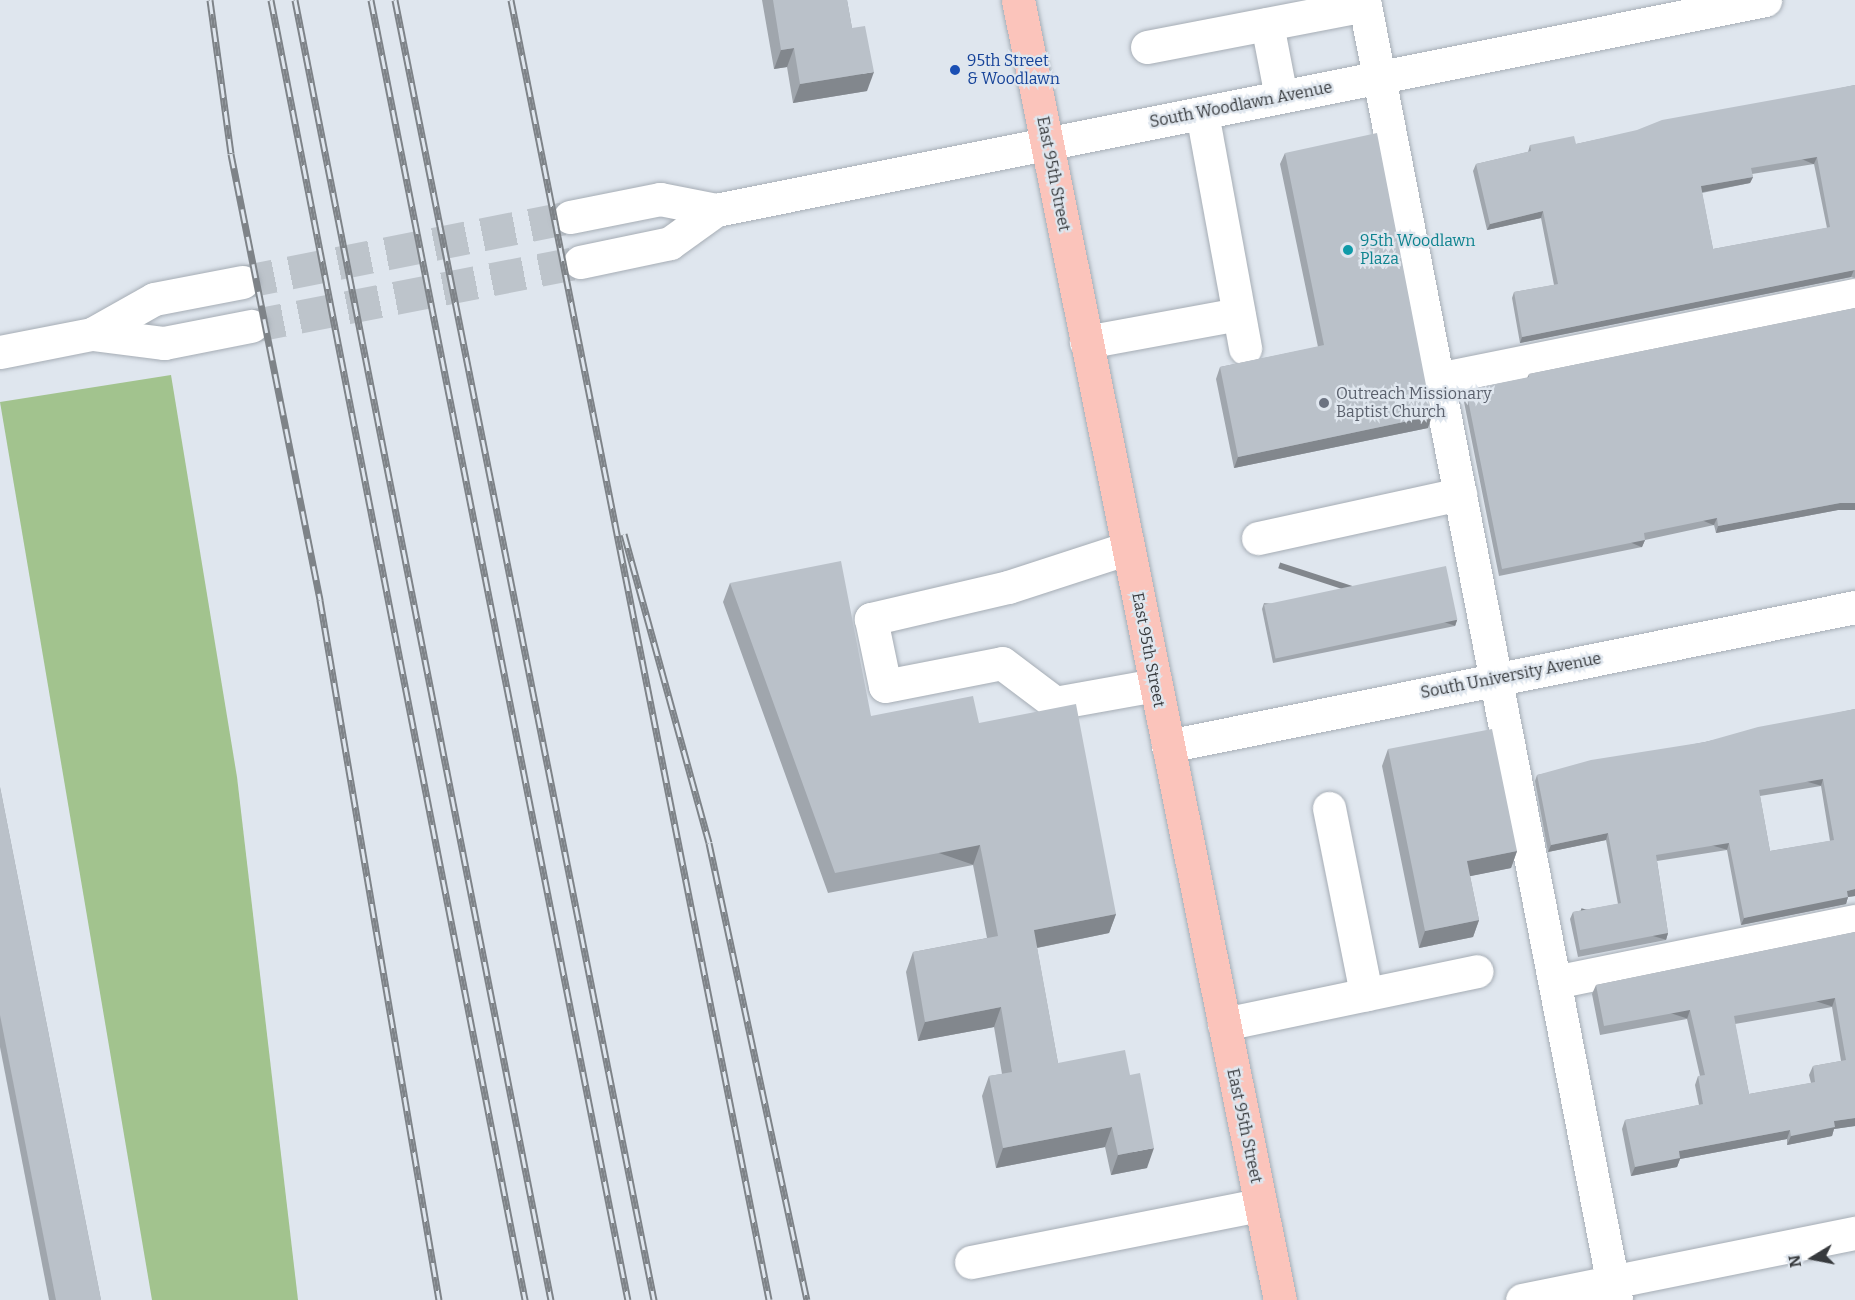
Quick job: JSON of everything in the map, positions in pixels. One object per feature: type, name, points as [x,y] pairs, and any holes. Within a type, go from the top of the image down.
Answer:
[{"type":"main road","name":"East 95th Street","points":[[1018,0],[1280,1300]]},
{"type":"street","name":"South Woodlawn Avenue","points":[[570,217],[660,199],[716,210],[1765,0]]},
{"type":"street","points":[[1147,47],[1365,2],[1614,1291]]},
{"type":"street","points":[[1267,24],[1281,97]]},
{"type":"street","points":[[1202,113],[1245,348]]},
{"type":"street","name":"South Woodlawn Avenue","points":[[580,262],[670,243],[716,210]]},
{"type":"street","points":[[92,334],[154,299],[242,282]]},
{"type":"street","points":[[1438,379],[1855,295]]},
{"type":"street","points":[[1086,342],[1238,314]]},
{"type":"street","points":[[0,352],[92,334],[164,343],[251,326]]},
{"type":"street","points":[[1258,538],[1460,494]]},
{"type":"street","points":[[1128,548],[1008,587],[871,619],[885,686],[1002,663],[1055,703],[1155,685]]},
{"type":"street","name":"South University Avenue","points":[[1168,746],[1855,607]]},
{"type":"street","points":[[1329,808],[1366,994]]},
{"type":"street","points":[[1555,982],[1855,921]]},
{"type":"street","points":[[1224,1024],[1478,971]]},
{"type":"street","points":[[971,1262],[1260,1205]]},
{"type":"street","points":[[1522,1300],[1614,1291],[1855,1233]]},
{"type":"green space","points":[[171,375],[237,777],[298,1300],[152,1300],[0,402]]},
{"type":"building","points":[[773,0],[847,0],[852,28],[865,26],[874,72],[800,84],[794,48],[781,50]]},
{"type":"building","points":[[1855,85],[1855,270],[1522,337],[1514,292],[1558,284],[1543,211],[1490,224],[1476,164],[1531,151],[1530,145],[1574,136],[1576,144],[1637,130],[1662,120]],"holes":[[[1817,157],[1830,227],[1713,249],[1701,186],[1753,177],[1751,168]]]},
{"type":"building","points":[[1377,133],[1432,416],[1238,457],[1220,367],[1324,345],[1285,153]]},
{"type":"building","points":[[1855,308],[1855,503],[1840,503],[1718,526],[1717,518],[1644,533],[1645,540],[1502,569],[1466,390],[1529,377],[1529,374]]},
{"type":"building","points":[[841,561],[871,716],[973,696],[979,723],[1076,704],[1116,914],[1034,930],[1058,1063],[1125,1050],[1130,1075],[1140,1073],[1154,1148],[1118,1155],[1112,1127],[1003,1148],[989,1076],[1012,1072],[1001,1007],[925,1022],[913,952],[998,936],[980,845],[835,873],[730,583]]},
{"type":"building","points":[[1446,566],[1457,620],[1275,658],[1264,605]]},
{"type":"building","points":[[1855,709],[1855,889],[1847,891],[1848,897],[1744,918],[1729,843],[1656,855],[1668,933],[1580,950],[1573,912],[1621,903],[1608,833],[1551,845],[1537,775],[1591,760],[1705,742],[1758,727]],"holes":[[[1823,779],[1834,840],[1770,851],[1759,790]]]},
{"type":"building","points":[[1492,729],[1517,851],[1467,861],[1479,920],[1425,931],[1388,749]]},
{"type":"building","points":[[0,787],[101,1300],[56,1300],[0,1015]]},
{"type":"building","points":[[1855,932],[1855,1118],[1834,1121],[1835,1127],[1791,1136],[1790,1130],[1679,1151],[1680,1158],[1635,1167],[1625,1120],[1703,1104],[1698,1076],[1705,1075],[1690,1010],[1604,1026],[1596,985]],"holes":[[[1835,998],[1846,1060],[1813,1066],[1815,1082],[1749,1094],[1734,1016]]]},
{"type":"tunnel","points":[[242,282],[570,217]]},
{"type":"tunnel","points":[[251,326],[580,262]]},
{"type":"railway","points":[[210,0],[231,154],[320,600],[439,1300]]},
{"type":"railway","points":[[271,0],[525,1300]]},
{"type":"railway","points":[[295,0],[551,1300]]},
{"type":"railway","points":[[371,0],[628,1300]]},
{"type":"railway","points":[[395,0],[654,1300]]},
{"type":"railway","points":[[511,0],[769,1300]]},
{"type":"railway","points":[[624,534],[709,843],[807,1300]]},
{"type":"place","name":"95th Street & Woodlawn","points":[[955,70]]},
{"type":"place","name":"95th Woodlawn Plaza","points":[[1348,250]]},
{"type":"place","name":"Outreach Missionary Baptist Church","points":[[1324,403]]}]
